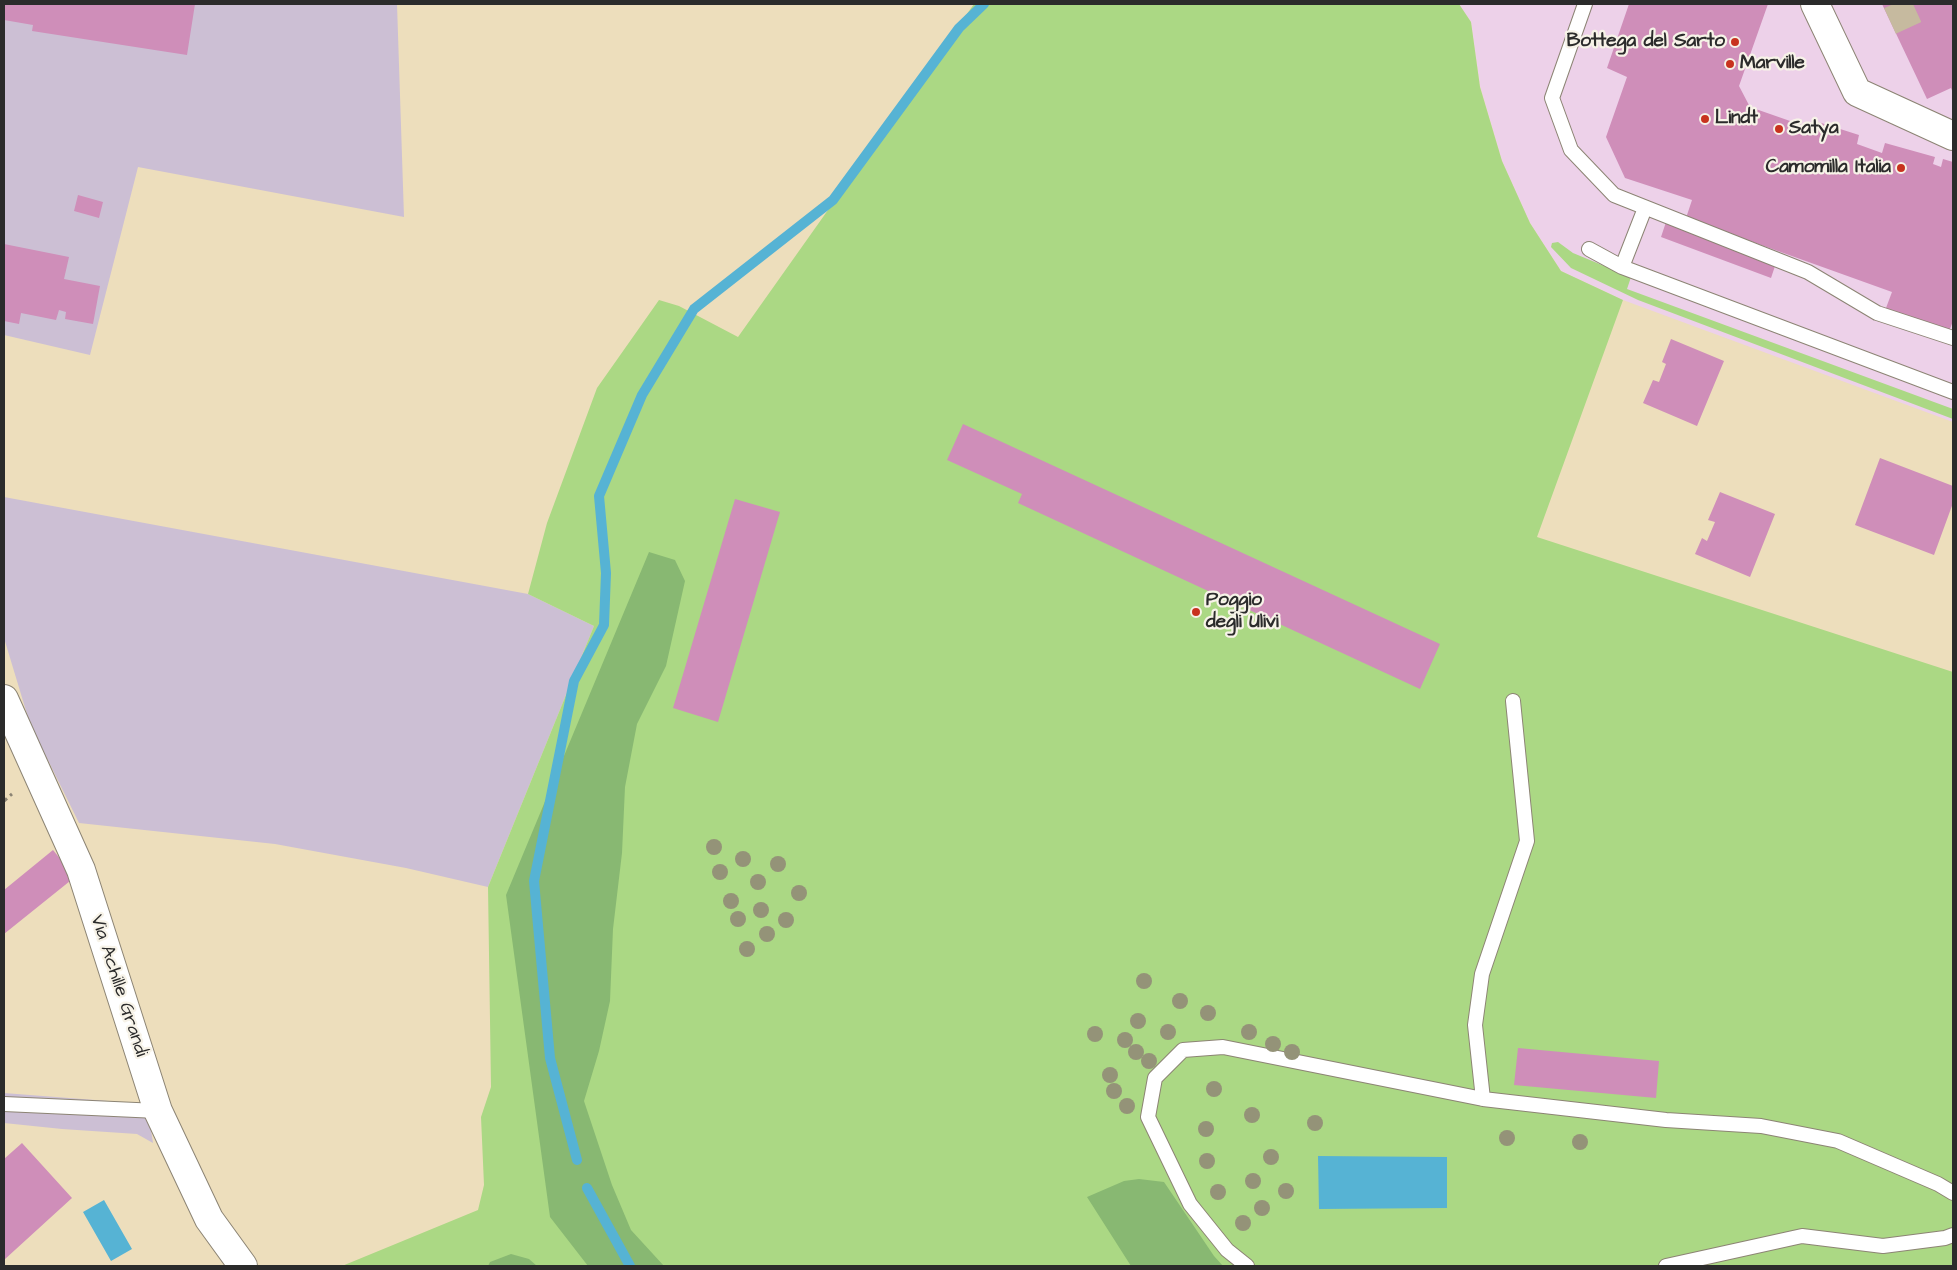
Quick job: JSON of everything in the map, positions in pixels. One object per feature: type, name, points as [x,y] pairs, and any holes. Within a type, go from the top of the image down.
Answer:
[{"type":"street","points":[[1815,4],[1857,92],[1953,136]]},
{"type":"street","name":"Via Achille Grandi","points":[[4,699],[81,870],[158,1111],[209,1219],[243,1266]]},
{"type":"lane","points":[[1585,4],[1552,98],[1571,150],[1614,195],[1808,272],[1877,313],[1953,338]]},
{"type":"lane","points":[[1622,267],[1645,208]]},
{"type":"lane","points":[[1589,249],[1622,267],[1953,392]]},
{"type":"lane","points":[[1483,1099],[1475,1024],[1482,974],[1527,841],[1513,701]]},
{"type":"lane","points":[[1247,1266],[1228,1250],[1190,1204],[1148,1117],[1155,1078],[1183,1050],[1223,1047],[1483,1099],[1666,1120],[1761,1126],[1838,1141],[1938,1184],[1953,1193]]},
{"type":"lane","points":[[4,1104],[158,1111]]},
{"type":"lane","points":[[1666,1266],[1802,1236],[1883,1246],[1945,1238],[1953,1235]]},
{"type":"shaded area","points":[[4,4],[397,4],[404,217],[138,167],[90,355],[4,335]]},
{"type":"shaded area","points":[[1459,4],[1953,4],[1953,422],[1623,300],[1561,271],[1530,223],[1502,161],[1480,86],[1471,22]]},
{"type":"shaded area","points":[[4,497],[528,594],[594,626],[488,887],[406,868],[275,844],[79,823],[30,724],[4,638]]},
{"type":"shaded area","points":[[4,1093],[147,1104],[153,1143],[137,1134],[4,1123]]},
{"type":"green space","name":"Poggio degli Ulivi","points":[[974,4],[1459,4],[1471,22],[1480,87],[1502,161],[1530,223],[1561,271],[1623,300],[1537,537],[1953,672],[1953,1266],[342,1266],[478,1210],[484,1185],[481,1117],[491,1087],[488,887],[594,626],[528,594],[547,523],[597,388],[659,300],[679,306],[738,337]]},
{"type":"green space","points":[[1558,242],[1573,253],[1631,277],[1627,289],[1953,409],[1953,419],[1638,300],[1571,268],[1551,247],[1552,243]]},
{"type":"green space","points":[[649,552],[675,560],[685,581],[666,666],[637,724],[625,787],[622,853],[613,929],[610,1001],[599,1051],[584,1101],[612,1185],[631,1230],[664,1266],[588,1266],[550,1217],[506,895]]},
{"type":"green space","points":[[1139,1179],[1164,1182],[1214,1256],[1223,1266],[1131,1266],[1087,1197],[1124,1181]]},
{"type":"green space","points":[[511,1254],[529,1259],[537,1266],[488,1266],[490,1262]]},
{"type":"water","points":[[1318,1156],[1447,1157],[1447,1208],[1319,1209]]},
{"type":"water","points":[[104,1200],[132,1249],[111,1261],[83,1212]]},
{"type":"building","points":[[4,4],[195,4],[187,55],[32,31],[33,25],[4,20]]},
{"type":"building","points":[[1629,4],[1768,4],[1739,86],[1750,107],[1813,129],[1815,121],[1859,135],[1857,144],[1882,153],[1885,143],[1935,157],[1933,164],[1941,167],[1943,159],[1953,162],[1953,321],[1948,334],[1886,308],[1892,292],[1686,218],[1692,200],[1625,178],[1606,137],[1627,77],[1607,68]]},
{"type":"building","points":[[1882,4],[1953,4],[1953,93],[1951,88],[1927,99]]},
{"type":"building","points":[[78,195],[103,202],[99,218],[74,211]]},
{"type":"building","points":[[1666,222],[1776,263],[1771,278],[1661,237]]},
{"type":"building","points":[[4,244],[69,257],[64,279],[100,286],[93,324],[65,319],[66,312],[59,310],[56,320],[21,313],[19,324],[4,321]]},
{"type":"building","points":[[1671,339],[1724,361],[1697,426],[1643,403],[1653,380],[1659,382],[1666,364],[1662,362]]},
{"type":"building","points":[[963,424],[1440,644],[1420,689],[1018,503],[1022,494],[947,460]]},
{"type":"building","points":[[1880,458],[1953,486],[1953,503],[1934,555],[1855,525]]},
{"type":"building","points":[[1720,492],[1775,514],[1750,577],[1695,554],[1702,538],[1707,541],[1715,522],[1708,520]]},
{"type":"building","points":[[735,499],[780,512],[718,722],[673,708]]},
{"type":"building","points":[[53,850],[75,877],[4,934],[4,890]]},
{"type":"building","points":[[1518,1048],[1659,1061],[1656,1098],[1514,1085]]},
{"type":"building","points":[[22,1143],[72,1198],[4,1260],[4,1159]]},
{"type":"waterway","points":[[577,1160],[550,1058],[534,881],[574,681],[604,625],[606,573],[599,496],[642,395],[694,309],[833,200],[959,28],[984,4]]},
{"type":"waterway","points":[[587,1188],[630,1266]]},
{"type":"tunnel","points":[[1890,21],[1927,4]]},
{"type":"place","name":"Bottega del Sarto","points":[[1735,42]]},
{"type":"place","name":"Marville","points":[[1730,64]]},
{"type":"place","name":"Lindt","points":[[1705,119]]},
{"type":"place","name":"Satya","points":[[1779,129]]},
{"type":"place","name":"Camomilla Italia","points":[[1901,168]]},
{"type":"place","name":"Poggio degli Ulivi","points":[[1196,612]]}]
